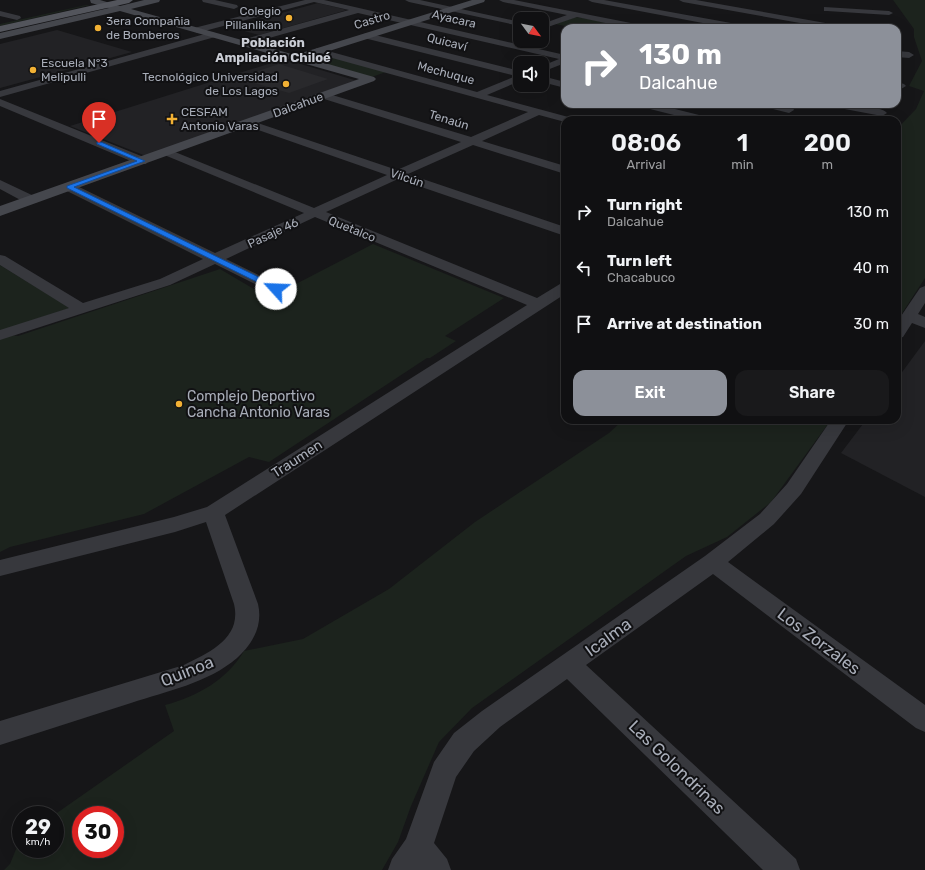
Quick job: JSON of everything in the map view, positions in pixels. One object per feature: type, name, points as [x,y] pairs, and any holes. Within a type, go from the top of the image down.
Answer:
[{"type":"main road","points":[[0,29],[99,1],[129,0]]},
{"type":"street","points":[[0,36],[156,0]]},
{"type":"street","points":[[206,0],[234,7]]},
{"type":"street","points":[[197,30],[314,0]]},
{"type":"street","name":"Ayacara","points":[[314,0],[561,58]]},
{"type":"street","points":[[409,0],[513,22]]},
{"type":"street","name":"Castro","points":[[294,58],[480,0]]},
{"type":"street","points":[[503,0],[621,24]]},
{"type":"street","points":[[592,0],[722,24]]},
{"type":"street","points":[[549,25],[618,0]]},
{"type":"street","points":[[683,0],[816,24]]},
{"type":"street","points":[[0,22],[99,1],[212,35],[370,79]]},
{"type":"street","points":[[832,24],[826,5],[889,13]]},
{"type":"street","points":[[241,43],[357,10]]},
{"type":"street","points":[[0,13],[16,18]]},
{"type":"street","points":[[693,24],[701,20]]},
{"type":"street","points":[[549,28],[561,28]]},
{"type":"street","points":[[0,94],[212,35]]},
{"type":"street","name":"Quicaví","points":[[367,36],[513,72]]},
{"type":"street","name":"Mechuque","points":[[317,51],[561,118]]},
{"type":"street","points":[[901,54],[909,55]]},
{"type":"street","points":[[549,66],[561,61]]},
{"type":"street","name":"Dalcahue","points":[[0,210],[69,187],[391,72]]},
{"type":"street","points":[[478,95],[513,81]]},
{"type":"street","points":[[549,82],[561,84]]},
{"type":"street","name":"Tenaún","points":[[325,96],[561,169]]},
{"type":"street","points":[[0,102],[142,161]]},
{"type":"street","points":[[658,108],[691,116]]},
{"type":"street","points":[[783,116],[791,108]]},
{"type":"street","points":[[855,108],[882,113]]},
{"type":"street","name":"Pasaje 46","points":[[0,335],[155,286],[215,260],[398,174],[538,112]]},
{"type":"street","name":"Vilcún","points":[[248,123],[561,231]]},
{"type":"street","name":"Quetalco","points":[[166,152],[539,304]]},
{"type":"street","points":[[0,184],[31,200]]},
{"type":"street","points":[[69,187],[276,289]]},
{"type":"street","points":[[0,259],[82,309]]},
{"type":"street","name":"Traumen","points":[[0,568],[175,524],[214,512],[561,289]]},
{"type":"street","points":[[901,328],[925,291]]},
{"type":"street","points":[[909,316],[925,323]]},
{"type":"street","name":"Icalma","points":[[411,858],[444,771],[464,742],[491,719],[713,562],[767,519],[794,489],[837,424]]},
{"type":"street","name":"Quinoa","points":[[0,732],[191,673],[211,663],[237,643],[243,632],[248,617],[246,604],[214,512]]},
{"type":"street","name":"Los Zorzales","points":[[713,562],[925,720]]},
{"type":"street","name":"Las Golondrinas","points":[[568,664],[785,870]]},
{"type":"street","points":[[411,858],[436,870]]},
{"type":"shaded area","points":[[893,0],[925,0],[925,278],[901,315],[901,125],[916,109],[924,91],[909,86],[922,61],[914,37],[914,29]]},
{"type":"shaded area","name":"Colegio Pillanlikan","points":[[318,3],[347,10],[259,35],[230,27]]},
{"type":"shaded area","points":[[90,5],[0,26],[0,24]]},
{"type":"shaded area","points":[[576,17],[613,24],[561,25],[555,24]]},
{"type":"shaded area","name":"Escuela N°3 Melipulli","points":[[57,30],[132,52],[0,88],[0,44]]},
{"type":"shaded area","points":[[320,54],[386,72],[369,78],[307,59]]},
{"type":"shaded area","points":[[284,59],[361,82],[146,156],[70,126]]},
{"type":"shaded area","name":"Complejo Deportivo Cancha Antonio Varas","points":[[373,244],[504,298],[445,336],[456,341],[430,358],[427,358],[269,462],[249,457],[144,514],[10,547],[0,552],[0,339],[11,335],[18,336],[220,269],[269,298]]},
{"type":"shaded area","points":[[0,265],[70,308],[0,331]]},
{"type":"shaded area","points":[[925,341],[925,497],[841,453],[863,424],[901,424],[901,374]]},
{"type":"shaded area","points":[[619,424],[828,424],[771,502],[727,537],[686,556],[472,708],[439,742],[411,806],[398,842],[382,870],[4,870],[10,864],[12,858],[64,858],[64,808],[174,731],[165,705],[177,702],[210,686],[229,671],[244,651],[303,639],[389,589],[475,522],[609,433]]},
{"type":"building","name":"Tecnológico Universidad de Los Lagos","points":[[279,64],[328,79],[289,93],[237,78]]},
{"type":"place","name":"Colegio Pillanlikan","points":[[289,18]]},
{"type":"place","name":"3era Compañia de Bomberos","points":[[98,28]]},
{"type":"place","name":"Escuela N°3 Melipulli","points":[[33,70]]},
{"type":"place","name":"Tecnológico Universidad de Los Lagos","points":[[286,84]]},
{"type":"place","name":"CESFAM Antonio Varas","points":[[172,119]]},
{"type":"place","name":"Complejo Deportivo Cancha Antonio Varas","points":[[179,404]]},
{"type":"district","name":"Población Ampliación Chiloé","points":[[273,50]]},
{"type":"route","points":[[99,143],[142,161],[69,187],[276,289]]}]
